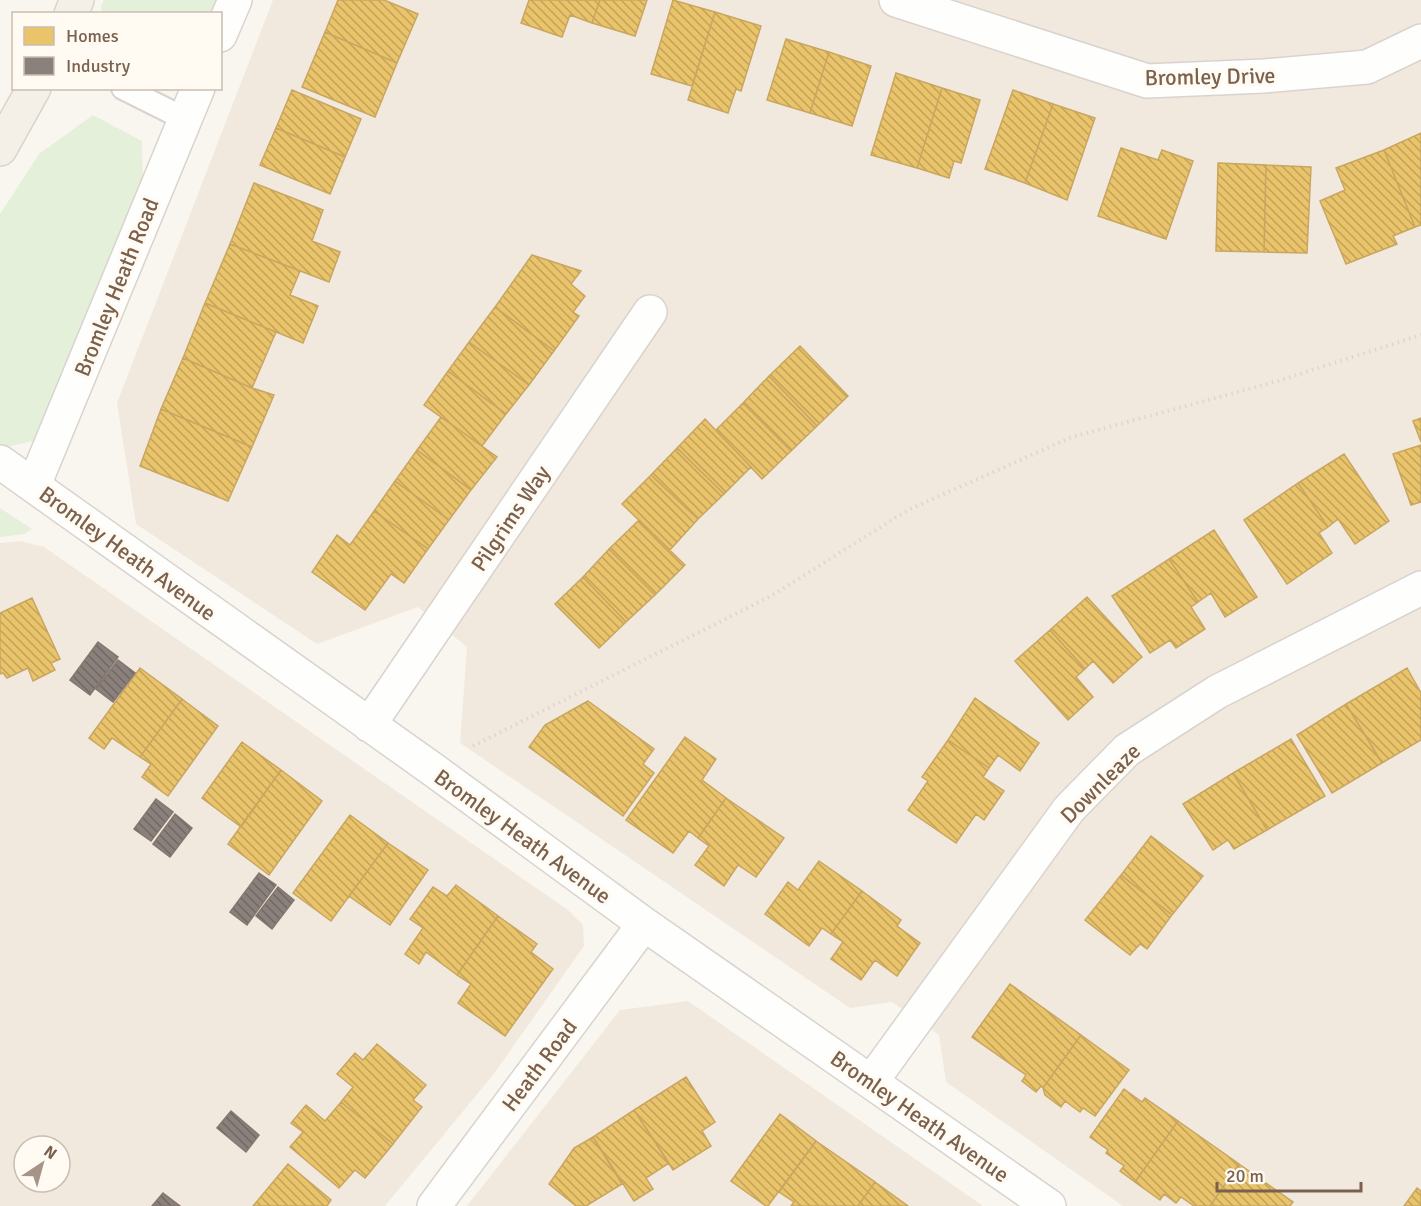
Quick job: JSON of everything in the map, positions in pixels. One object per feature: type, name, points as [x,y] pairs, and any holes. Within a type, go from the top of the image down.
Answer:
[{"type":"main road","points":[[0,148],[33,90]]},
{"type":"street","points":[[222,30],[235,0]]},
{"type":"street","name":"Bromley Drive","points":[[896,0],[1147,81],[1264,76],[1367,67],[1421,41]]},
{"type":"street","name":"Bromley Heath Road","points":[[34,485],[197,90]]},
{"type":"street","name":"Pilgrims Way","points":[[369,725],[650,312]]},
{"type":"street","name":"Bromley Heath Avenue","points":[[0,462],[435,771],[644,924],[1048,1206]]},
{"type":"street","name":"Downleaze","points":[[871,1082],[1070,808],[1127,750],[1217,692],[1421,588]]},
{"type":"street","name":"Heath Road","points":[[434,1206],[644,924]]},
{"type":"lane","points":[[127,90],[185,119]]},
{"type":"path","points":[[435,771],[474,745],[771,596],[908,510],[1072,437],[1278,381],[1421,334]]},
{"type":"shaded area","points":[[273,0],[1421,0],[1421,1206],[1123,1206],[946,1082],[939,1035],[892,1002],[850,1008],[460,743],[467,647],[418,607],[317,644],[136,524],[117,403]]},
{"type":"shaded area","points":[[20,541],[44,547],[568,910],[583,925],[584,946],[493,1075],[385,1206],[0,1206],[0,543]]},
{"type":"shaded area","points":[[688,1001],[983,1206],[467,1206],[620,1010]]},
{"type":"green space","points":[[104,0],[217,0],[212,12],[102,12],[101,6]]},
{"type":"green space","points":[[93,115],[142,141],[143,189],[37,440],[4,448],[0,445],[0,214],[39,154]]},
{"type":"green space","points":[[0,508],[32,529],[24,534],[0,537]]},
{"type":"building: Homes","points":[[338,0],[384,0],[418,14],[397,63],[325,32]]},
{"type":"building: Homes","points":[[529,0],[600,0],[592,23],[570,15],[562,37],[521,23]]},
{"type":"building: Homes","points":[[600,0],[647,0],[635,36],[592,23]]},
{"type":"building: Homes","points":[[673,0],[715,12],[692,86],[651,74]]},
{"type":"building: Homes","points":[[715,12],[761,26],[741,91],[736,89],[728,113],[688,100]]},
{"type":"building: Homes","points":[[325,32],[397,63],[375,117],[302,87]]},
{"type":"building: Homes","points":[[786,39],[829,52],[810,113],[767,100]]},
{"type":"building: Homes","points":[[829,52],[871,66],[852,126],[810,113]]},
{"type":"building: Homes","points":[[896,73],[942,88],[917,168],[871,155]]},
{"type":"building: Homes","points":[[942,88],[980,100],[961,163],[954,161],[949,178],[917,168]]},
{"type":"building: Homes","points":[[292,90],[361,119],[345,157],[276,128]]},
{"type":"building: Homes","points":[[1013,90],[1053,104],[1025,183],[985,169]]},
{"type":"building: Homes","points":[[1053,104],[1095,118],[1067,200],[1025,183]]},
{"type":"building: Homes","points":[[276,128],[345,157],[330,194],[260,165]]},
{"type":"building: Homes","points":[[1421,133],[1421,225],[1415,227],[1384,150]]},
{"type":"building: Homes","points":[[1121,148],[1158,160],[1162,150],[1193,161],[1166,239],[1098,216]]},
{"type":"building: Homes","points":[[1384,150],[1415,227],[1393,236],[1397,244],[1346,264],[1320,201],[1345,190],[1336,168]]},
{"type":"building: Homes","points":[[1218,163],[1266,165],[1264,252],[1216,251]]},
{"type":"building: Homes","points":[[1266,165],[1311,167],[1307,253],[1264,252]]},
{"type":"building: Homes","points":[[254,183],[323,210],[312,241],[340,252],[329,282],[230,244]]},
{"type":"building: Homes","points":[[230,244],[300,271],[290,295],[318,306],[303,343],[205,303]]},
{"type":"building: Homes","points":[[532,255],[581,271],[571,284],[585,296],[573,312],[579,316],[554,351],[495,307]]},
{"type":"building: Homes","points":[[205,303],[276,332],[252,388],[183,358]]},
{"type":"building: Homes","points":[[495,307],[554,351],[529,385],[469,342]]},
{"type":"building: Homes","points":[[469,342],[529,385],[506,414],[448,371]]},
{"type":"building: Homes","points":[[800,346],[848,396],[817,426],[769,376]]},
{"type":"building: Homes","points":[[183,358],[252,388],[274,395],[252,447],[161,409]]},
{"type":"building: Homes","points":[[448,371],[506,414],[482,446],[424,405]]},
{"type":"building: Homes","points":[[769,376],[817,426],[791,451],[743,403]]},
{"type":"building: Homes","points":[[743,403],[791,451],[762,479],[716,430]]},
{"type":"building: Homes","points":[[161,409],[252,447],[228,501],[140,466]]},
{"type":"building: Homes","points":[[441,417],[497,457],[471,490],[417,450]]},
{"type":"building: Homes","points":[[1421,418],[1421,442],[1413,421]]},
{"type":"building: Homes","points":[[705,419],[751,467],[724,494],[677,448]]},
{"type":"building: Homes","points":[[1421,445],[1421,502],[1411,505],[1393,454]]},
{"type":"building: Homes","points":[[677,448],[724,494],[698,519],[651,475]]},
{"type":"building: Homes","points":[[417,450],[471,490],[449,520],[395,481]]},
{"type":"building: Homes","points":[[1344,454],[1389,521],[1355,544],[1338,519],[1328,527],[1298,483]]},
{"type":"building: Homes","points":[[651,475],[698,519],[670,550],[622,504]]},
{"type":"building: Homes","points":[[395,481],[449,520],[428,549],[374,511]]},
{"type":"building: Homes","points":[[1298,483],[1328,527],[1319,533],[1332,553],[1287,584],[1244,520]]},
{"type":"building: Homes","points":[[374,511],[428,549],[404,583],[391,574],[365,610],[312,572],[337,535],[350,545]]},
{"type":"building: Homes","points":[[639,520],[685,565],[655,595],[609,549]]},
{"type":"building: Homes","points":[[1214,530],[1257,597],[1225,617],[1211,593],[1198,602],[1169,559]]},
{"type":"building: Homes","points":[[609,549],[655,595],[626,622],[583,577]]},
{"type":"building: Homes","points":[[1169,559],[1198,602],[1191,607],[1205,629],[1176,648],[1170,640],[1150,653],[1112,596]]},
{"type":"building: Homes","points":[[583,577],[626,622],[599,648],[555,604]]},
{"type":"building: Homes","points":[[1087,597],[1142,657],[1113,683],[1093,661],[1085,669],[1050,630]]},
{"type":"building: Homes","points":[[32,598],[60,659],[51,663],[55,670],[33,681],[28,668],[7,678],[3,673],[0,674],[0,613]]},
{"type":"building: Homes","points":[[1050,630],[1085,669],[1076,677],[1093,697],[1068,720],[1015,661]]},
{"type":"building: Homes","points":[[140,668],[182,699],[140,757],[112,738],[104,749],[89,738]]},
{"type":"building: Homes","points":[[1407,668],[1421,693],[1421,740],[1382,763],[1346,704]]},
{"type":"building: Homes","points":[[975,698],[1039,743],[1020,771],[998,755],[989,768],[948,740]]},
{"type":"building: Homes","points":[[182,699],[218,726],[168,796],[142,777],[151,764],[140,757]]},
{"type":"building: Homes","points":[[588,701],[654,749],[643,764],[654,773],[623,816],[529,747],[545,725]]},
{"type":"building: Homes","points":[[1346,704],[1382,763],[1332,793],[1297,735]]},
{"type":"building: Homes","points":[[685,737],[716,759],[702,780],[726,798],[698,838],[689,831],[673,853],[626,820]]},
{"type":"building: Homes","points":[[1291,739],[1325,796],[1267,830],[1233,773]]},
{"type":"building: Homes","points":[[948,740],[989,768],[983,777],[1004,791],[984,820],[976,814],[956,843],[908,810],[928,781],[922,777]]},
{"type":"building: Homes","points":[[242,742],[281,770],[241,827],[202,798]]},
{"type":"building: Homes","points":[[281,770],[322,801],[269,875],[228,844]]},
{"type":"building: Homes","points":[[1233,773],[1267,830],[1234,849],[1228,840],[1213,850],[1183,804]]},
{"type":"building: Homes","points":[[726,798],[784,838],[756,877],[738,865],[724,886],[695,865],[709,846],[698,838]]},
{"type":"building: Homes","points":[[350,815],[388,843],[331,921],[293,893]]},
{"type":"building: Homes","points":[[1151,836],[1203,876],[1172,915],[1121,875]]},
{"type":"building: Homes","points":[[388,843],[428,870],[390,925],[349,896]]},
{"type":"building: Homes","points":[[819,861],[862,891],[831,934],[822,928],[809,946],[765,914],[788,882],[798,890]]},
{"type":"building: Homes","points":[[1121,875],[1172,915],[1147,949],[1140,944],[1130,955],[1085,920]]},
{"type":"building: Homes","points":[[456,885],[498,916],[457,975],[426,952],[419,964],[405,954],[423,928],[410,919],[433,887],[447,896]]},
{"type":"building: Homes","points":[[862,891],[901,920],[897,926],[920,943],[897,976],[875,960],[861,980],[831,959],[843,942],[831,934]]},
{"type":"building: Homes","points":[[498,916],[537,944],[531,952],[553,969],[505,1036],[458,1003],[471,984],[457,975]]},
{"type":"building: Homes","points":[[1010,984],[1081,1035],[1043,1088],[1041,1086],[1036,1092],[1022,1081],[1026,1075],[972,1037]]},
{"type":"building: Homes","points":[[1081,1035],[1129,1070],[1095,1116],[1083,1108],[1080,1112],[1065,1101],[1061,1107],[1045,1095],[1043,1088]]},
{"type":"building: Homes","points":[[377,1044],[426,1085],[413,1100],[422,1107],[393,1144],[341,1102],[353,1087],[337,1074],[355,1053],[363,1060]]},
{"type":"building: Homes","points":[[686,1077],[715,1122],[702,1131],[711,1146],[673,1170],[634,1110]]},
{"type":"building: Homes","points":[[1124,1089],[1142,1102],[1145,1098],[1178,1121],[1135,1182],[1120,1171],[1124,1166],[1106,1153],[1108,1150],[1090,1137]]},
{"type":"building: Homes","points":[[341,1102],[393,1144],[365,1178],[355,1170],[339,1188],[290,1147],[303,1132],[291,1123],[306,1105],[325,1121]]},
{"type":"building: Homes","points":[[634,1110],[669,1163],[646,1178],[653,1189],[634,1201],[593,1137]]},
{"type":"building: Homes","points":[[780,1114],[816,1141],[766,1206],[731,1181]]},
{"type":"building: Homes","points":[[1178,1121],[1239,1164],[1210,1206],[1194,1206],[1181,1197],[1176,1203],[1164,1194],[1160,1200],[1135,1182]]},
{"type":"building: Homes","points":[[593,1137],[622,1184],[586,1206],[576,1206],[549,1184],[574,1148]]},
{"type":"building: Homes","points":[[816,1141],[875,1182],[858,1206],[791,1206],[794,1202],[779,1192]]},
{"type":"building: Homes","points":[[288,1164],[331,1200],[327,1206],[253,1206]]},
{"type":"building: Homes","points":[[1239,1164],[1293,1202],[1290,1206],[1210,1206]]},
{"type":"building: Homes","points":[[875,1182],[908,1206],[858,1206]]},
{"type":"building: Homes","points":[[1417,1188],[1421,1191],[1421,1206],[1404,1206]]},
{"type":"building: Industry","points":[[98,642],[118,657],[90,695],[70,680]]},
{"type":"building: Industry","points":[[118,660],[135,673],[113,702],[96,689]]},
{"type":"building: Industry","points":[[156,799],[173,812],[151,841],[134,829]]},
{"type":"building: Industry","points":[[175,814],[192,828],[170,857],[153,844]]},
{"type":"building: Industry","points":[[259,873],[276,885],[247,925],[230,912]]},
{"type":"building: Industry","points":[[278,887],[294,900],[272,929],[256,916]]},
{"type":"building: Industry","points":[[231,1111],[259,1135],[246,1152],[217,1128]]},
{"type":"building: Industry","points":[[163,1193],[180,1206],[152,1206]]}]
